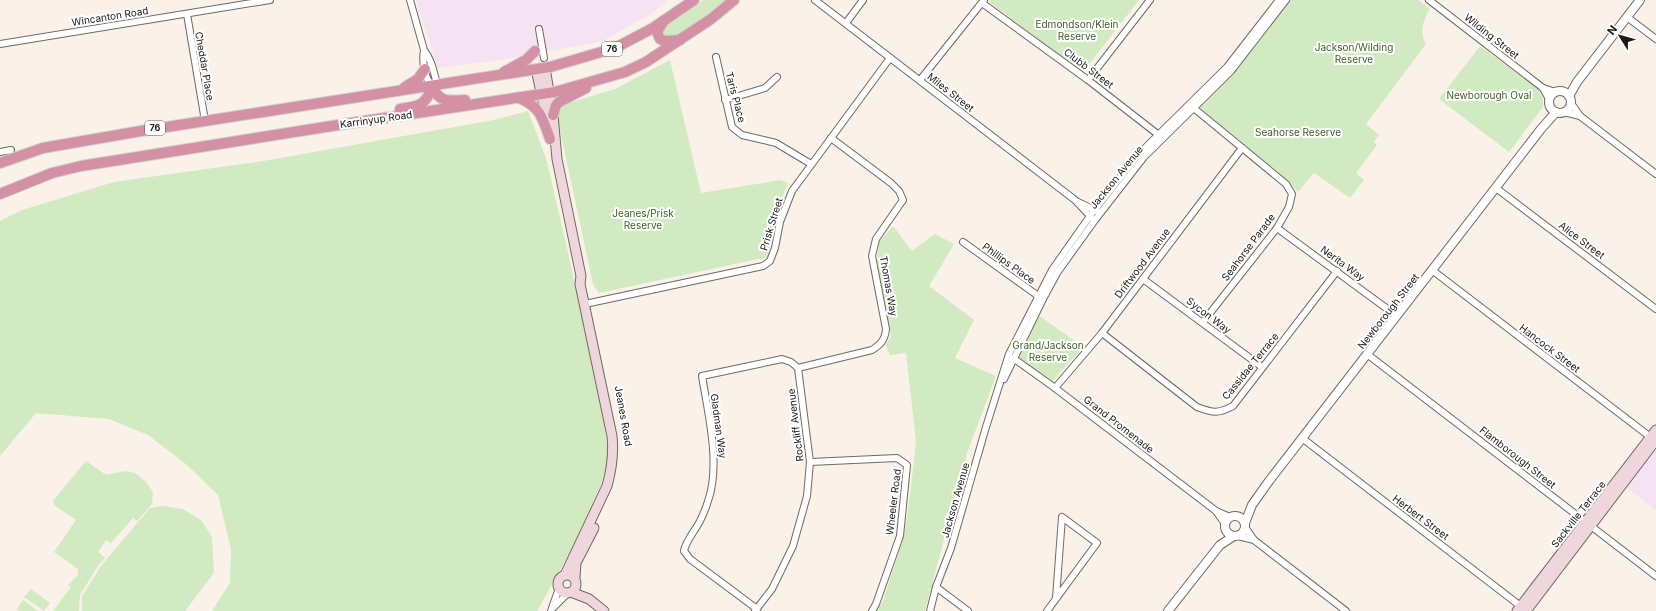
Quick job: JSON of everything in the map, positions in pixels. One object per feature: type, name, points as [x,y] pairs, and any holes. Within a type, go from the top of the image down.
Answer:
[{"type":"highway","name":"76","points":[[0,163],[43,148],[499,75],[615,48],[641,35],[694,0]]},
{"type":"highway","name":"Karrinyup Road","points":[[0,194],[52,173],[81,166],[338,125],[545,95],[624,72],[646,62],[711,19],[734,0]]},
{"type":"highway","points":[[668,18],[658,29],[658,37],[664,41],[680,40]]},
{"type":"highway","points":[[499,75],[526,60],[534,51]]},
{"type":"highway","points":[[404,89],[418,79],[426,70]]},
{"type":"highway","points":[[553,115],[556,105],[559,102],[588,87],[611,81],[624,72]]},
{"type":"highway","points":[[432,86],[438,97],[450,101],[487,97],[500,101]]},
{"type":"highway","points":[[338,125],[380,113],[413,107],[424,103],[429,96],[432,86]]},
{"type":"highway","points":[[519,98],[536,107],[550,138]]},
{"type":"main road","name":"Jeanes Road","points":[[542,65],[550,138],[557,159],[582,276],[580,284],[587,304],[617,430],[619,457],[617,471],[612,487],[576,563],[570,587],[559,580],[565,575],[607,486],[613,458],[612,436],[587,304]]},
{"type":"main road","name":"Jeanes Road","points":[[545,95],[553,115],[557,159]]},
{"type":"main road","name":"Sackville Terrace","points":[[1523,610],[1655,438]]},
{"type":"main road","points":[[565,575],[570,575],[570,587],[604,611]]},
{"type":"street","name":"Wincanton Road","points":[[0,44],[270,0]]},
{"type":"street","points":[[410,0],[424,50],[423,59],[428,81],[432,86],[436,80],[429,56],[424,50]]},
{"type":"street","name":"Miles Street","points":[[815,0],[1075,200],[1092,218]]},
{"type":"street","points":[[846,24],[863,0]]},
{"type":"street","points":[[1088,80],[1150,0]]},
{"type":"street","name":"Jackson Avenue","points":[[1191,106],[1227,67],[1279,0]]},
{"type":"street","name":"Jackson Avenue","points":[[997,393],[1015,359],[1052,270],[1139,154],[1231,71],[1286,0]]},
{"type":"street","name":"Wilding Street","points":[[1429,0],[1543,88],[1564,96]]},
{"type":"street","name":"Newborough Street","points":[[1168,611],[1220,545],[1243,532],[1252,505],[1541,129],[1555,108],[1552,96],[1564,96],[1577,82],[1640,0]]},
{"type":"street","points":[[920,80],[983,1]]},
{"type":"street","name":"Clubb Street","points":[[983,1],[1160,136]]},
{"type":"street","name":"Cheddar Place","points":[[187,14],[205,121]]},
{"type":"street","points":[[1627,17],[1656,39]]},
{"type":"street","points":[[539,29],[542,65]]},
{"type":"street","name":"Taris Place","points":[[716,57],[732,127],[742,135],[776,143],[811,164]]},
{"type":"street","name":"Prisk Street","points":[[587,304],[763,266],[770,261],[775,248],[780,222],[792,191],[890,58]]},
{"type":"street","points":[[725,100],[765,88],[777,77]]},
{"type":"street","name":"Wilding Street","points":[[1543,88],[1555,108]]},
{"type":"street","points":[[1564,96],[1580,116],[1656,174]]},
{"type":"street","name":"Newborough Street","points":[[1555,108],[1569,108],[1564,96]]},
{"type":"street","name":"Seahorse Parade","points":[[1191,106],[1286,184],[1292,194],[1289,207],[1277,228],[1203,322]]},
{"type":"street","points":[[1555,108],[1580,116]]},
{"type":"street","name":"Thomas Way","points":[[798,368],[872,350],[882,343],[886,335],[872,256],[876,239],[903,200],[899,191],[891,183],[831,138]]},
{"type":"street","name":"Driftwood Avenue","points":[[1055,388],[1102,333],[1242,148]]},
{"type":"street","points":[[0,152],[11,150]]},
{"type":"street","name":"Alice Street","points":[[1496,188],[1656,309]]},
{"type":"street","name":"Miles Street","points":[[1075,200],[1097,212]]},
{"type":"street","name":"Nerita Way","points":[[1277,228],[1397,316]]},
{"type":"street","name":"Phillips Place","points":[[963,242],[1040,298]]},
{"type":"street","name":"Hancock Street","points":[[1432,270],[1655,438]]},
{"type":"street","name":"Cassidae Terrace","points":[[1102,333],[1197,407],[1212,413],[1222,412],[1233,406],[1337,271]]},
{"type":"street","name":"Sycon Way","points":[[1143,279],[1262,367]]},
{"type":"street","name":"Jackson Avenue","points":[[930,611],[936,587],[951,548],[1008,354],[1040,298]]},
{"type":"street","name":"Grand Promenade","points":[[1008,354],[1216,511],[1233,516]]},
{"type":"street","name":"Flamborough Street","points":[[1367,354],[1656,576]]},
{"type":"street","name":"Gladman Way","points":[[756,610],[690,559],[684,551],[685,546],[700,521],[709,500],[715,465],[702,376],[782,359],[791,362],[798,368]]},
{"type":"street","name":"Rockliff Avenue","points":[[756,610],[772,589],[793,546],[807,496],[810,462],[798,368]]},
{"type":"street","name":"Herbert Street","points":[[1302,438],[1523,610]]},
{"type":"street","name":"Wheeler Road","points":[[810,462],[897,458],[907,465],[900,536],[876,604],[872,611]]},
{"type":"street","name":"Newborough Street","points":[[1220,545],[1225,526],[1233,516],[1252,505]]},
{"type":"street","name":"Grand Promenade","points":[[1216,511],[1225,526]]},
{"type":"street","points":[[1233,516],[1241,518],[1254,540],[1346,611]]},
{"type":"street","points":[[1047,611],[1097,543],[1062,517],[1056,598]]},
{"type":"street","points":[[1225,526],[1229,534],[1254,540]]},
{"type":"street","name":"Jeanes Road","points":[[552,610],[570,587]]},
{"type":"street","name":"Jeanes Road","points":[[552,610],[570,587]]},
{"type":"street","points":[[936,587],[968,611]]},
{"type":"shaded area","points":[[416,0],[667,0],[654,12],[601,42],[500,60],[438,68]]},
{"type":"shaded area","points":[[1656,441],[1656,510],[1623,485]]},
{"type":"green space","points":[[703,0],[730,0],[679,37],[666,38],[662,33],[663,28]]},
{"type":"green space","name":"Edmondson/Klein Reserve","points":[[990,0],[1139,0],[1083,72],[989,2]]},
{"type":"green space","points":[[1290,0],[1418,0],[1430,9],[1425,17],[1422,31],[1426,44],[1366,124],[1379,135],[1374,142],[1377,145],[1356,173],[1364,180],[1350,198],[1314,173],[1298,192],[1289,182],[1199,107],[1238,69]]},
{"type":"green space","name":"Newborough Oval","points":[[1480,46],[1539,90],[1543,99],[1543,107],[1509,152],[1439,99]]},
{"type":"green space","name":"Jeanes/Prisk Reserve","points":[[670,60],[701,193],[780,180],[788,183],[776,213],[768,257],[599,293],[593,284],[555,107],[615,89]]},
{"type":"green space","points":[[528,111],[546,158],[570,261],[606,435],[608,459],[601,484],[570,552],[537,611],[212,611],[230,583],[231,549],[218,495],[187,465],[148,435],[109,419],[36,413],[0,456],[0,221],[22,210],[114,182],[263,161],[494,120]]},
{"type":"green space","points":[[893,226],[912,251],[935,234],[954,244],[929,286],[974,320],[955,358],[996,376],[967,453],[925,611],[876,611],[883,601],[904,536],[916,442],[906,353],[890,355],[886,345],[891,336],[877,264],[879,242]]},
{"type":"green space","name":"Grand/Jackson Reserve","points":[[1037,314],[1083,347],[1051,383],[1017,356]]},
{"type":"green space","points":[[86,461],[106,475],[125,471],[135,473],[146,482],[153,492],[152,504],[137,521],[133,518],[111,543],[106,540],[98,552],[105,558],[99,564],[80,595],[79,611],[53,611],[71,587],[68,585],[78,575],[78,569],[54,552],[76,520],[54,505],[53,501]]},
{"type":"green space","points":[[163,506],[183,509],[201,520],[212,537],[214,573],[185,611],[82,611],[82,596],[101,566],[150,508]]},
{"type":"green space","points":[[31,589],[50,603],[44,611],[24,597]]},
{"type":"green space","points":[[23,600],[38,611],[20,611],[17,609]]},
{"type":"park label","name":"Jackson/Wilding Reserve","points":[[1354,52]]},
{"type":"park label","name":"Seahorse Reserve","points":[[1298,132]]}]
